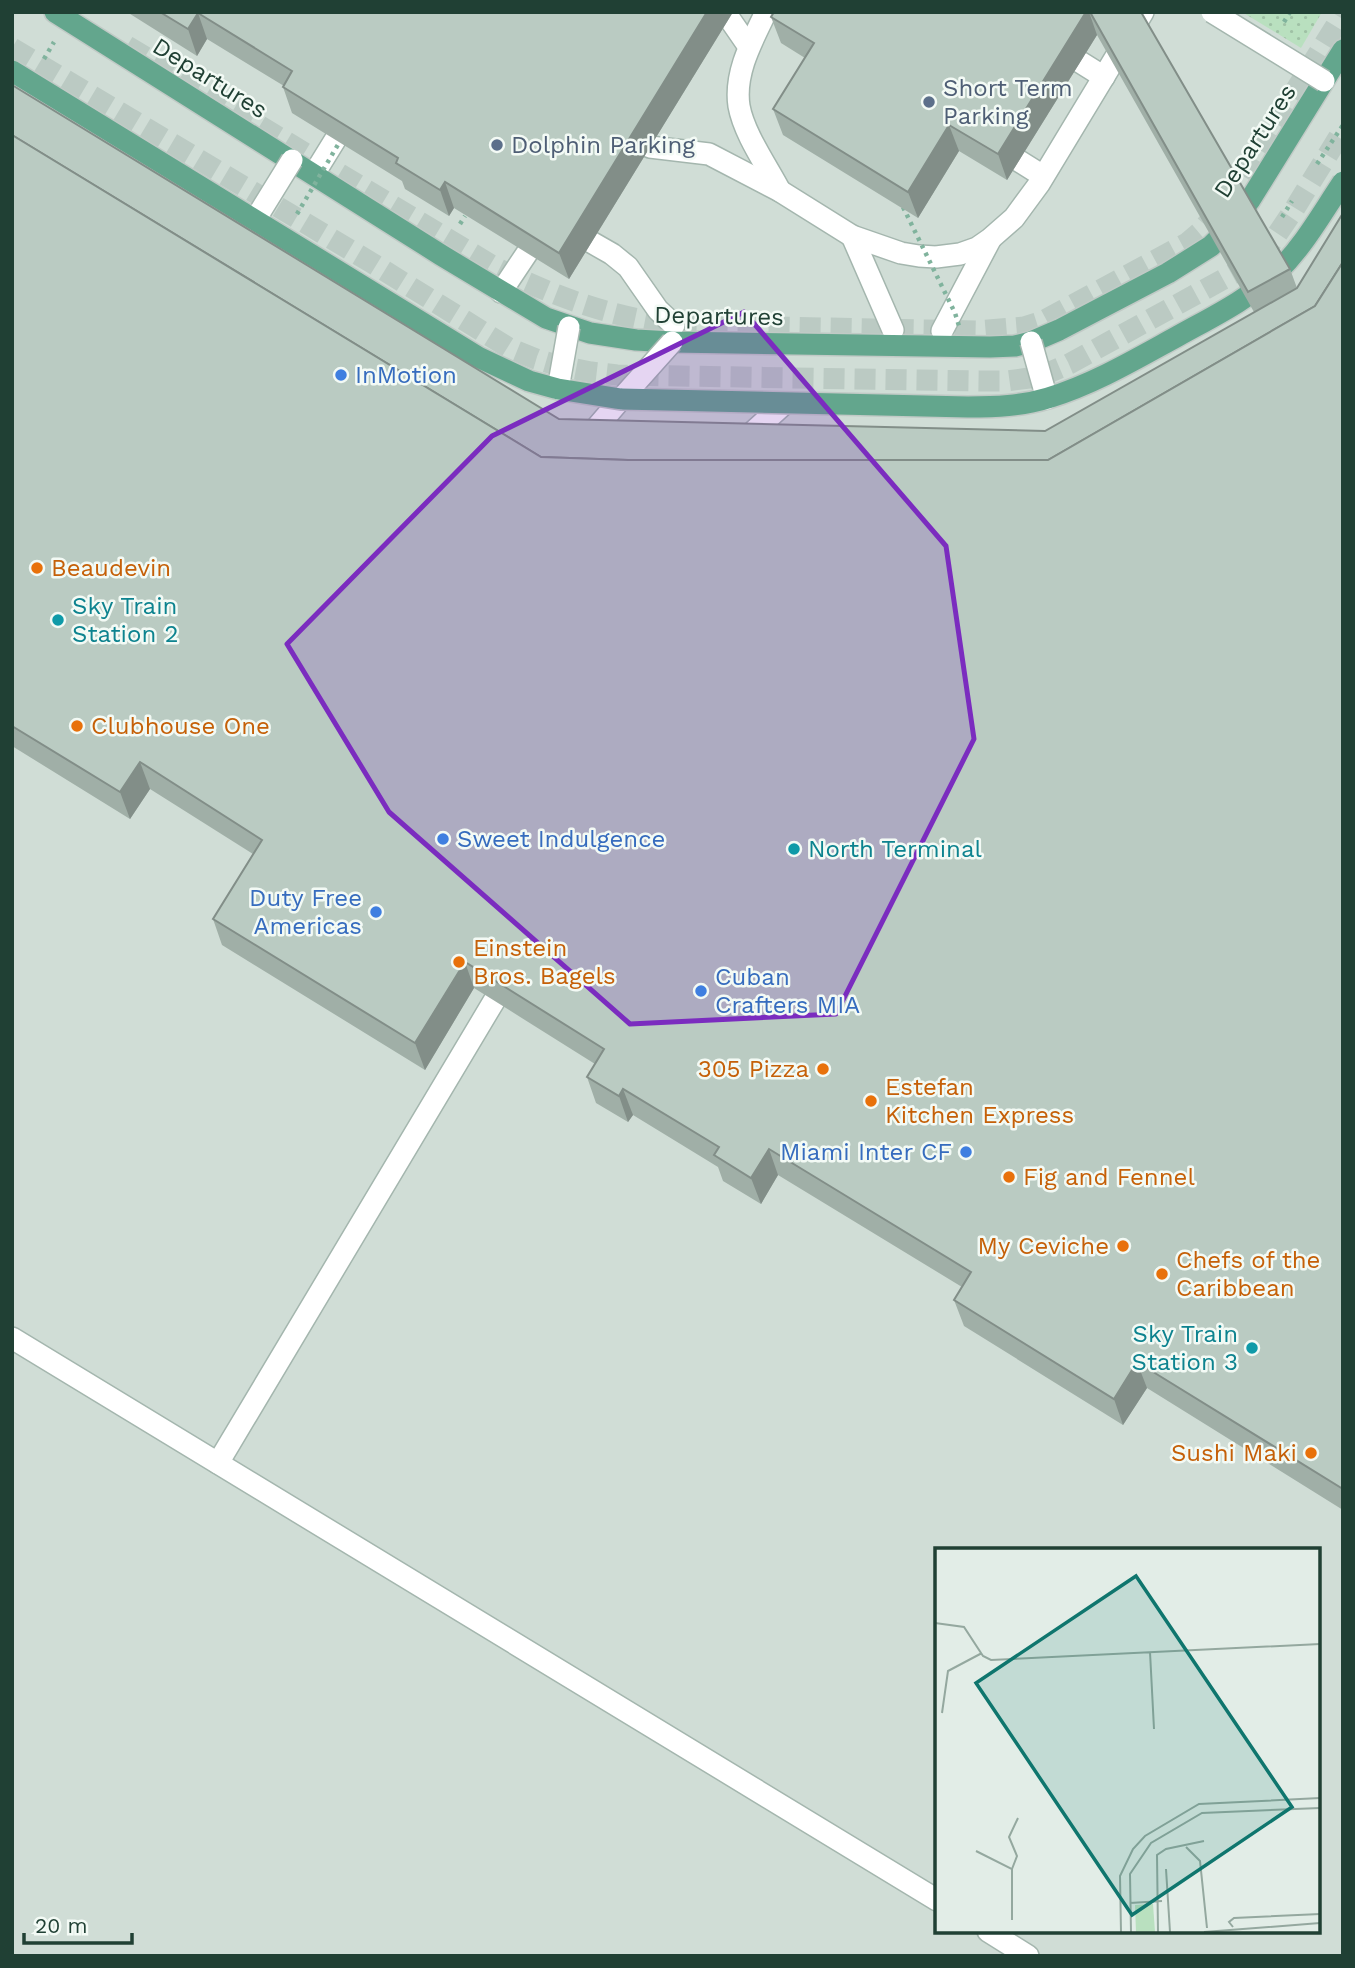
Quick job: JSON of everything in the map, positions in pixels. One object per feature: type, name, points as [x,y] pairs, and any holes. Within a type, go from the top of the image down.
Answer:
[{"type":"main road","name":"Departures","points":[[55,12],[546,318],[569,327],[612,337],[673,333],[961,347],[1031,342],[1168,273],[1219,239],[1250,200],[1343,50]]},
{"type":"main road","points":[[12,71],[478,357],[529,381],[558,389],[621,399],[997,407],[1047,399],[1117,370],[1236,304],[1257,289],[1291,257],[1343,181]]},
{"type":"street","points":[[766,12],[748,47],[740,77],[739,106],[747,131],[780,191]]},
{"type":"street","points":[[650,147],[709,154],[780,191],[852,236],[901,253],[936,257],[960,254],[977,248],[1014,218],[1043,176],[1143,12]]},
{"type":"street","points":[[1212,12],[1324,81]]},
{"type":"street","points":[[729,18],[748,47]]},
{"type":"street","points":[[1080,62],[1104,77]]},
{"type":"street","points":[[314,174],[337,141]]},
{"type":"street","points":[[255,220],[292,160]]},
{"type":"street","points":[[1019,161],[1043,176]]},
{"type":"street","points":[[852,236],[893,330]]},
{"type":"street","points":[[950,329],[990,239]]},
{"type":"street","points":[[1219,239],[1257,289]]},
{"type":"street","points":[[566,455],[582,444],[673,333],[628,267],[591,242]]},
{"type":"street","points":[[502,292],[527,253]]},
{"type":"street","points":[[558,389],[569,327]]},
{"type":"street","points":[[1031,342],[1047,399]]},
{"type":"street","points":[[754,431],[785,404]]},
{"type":"street","points":[[218,1463],[494,1001]]},
{"type":"street","points":[[12,1338],[935,1899]]},
{"type":"street","points":[[991,1933],[1028,1956]]},
{"type":"path","points":[[42,62],[56,39]]},
{"type":"path","points":[[290,225],[337,141]]},
{"type":"path","points":[[901,202],[955,313],[950,329]]},
{"type":"path","points":[[460,224],[465,216]]},
{"type":"highlighted area","points":[[744,312],[946,546],[974,739],[836,1014],[630,1024],[389,812],[287,644],[492,436]]},
{"type":"shaded area","points":[[12,12],[1343,12],[1343,1956],[12,1956]]},
{"type":"green space","points":[[1242,12],[1322,12],[1301,48]]},
{"type":"building","name":"Dolphin Parking","points":[[160,12],[707,12],[559,253],[445,182],[440,190],[396,163],[398,158],[283,87],[292,71],[198,13],[188,29]]},
{"type":"building","name":"Short Term Parking","points":[[774,12],[1086,12],[998,154],[949,125],[908,192],[773,109],[814,43],[771,17]]},
{"type":"building","points":[[1090,12],[1141,12],[1290,269],[1248,292]]},
{"type":"building","points":[[12,85],[559,419],[1045,431],[1297,288],[1343,213],[1343,262],[1315,306],[1048,460],[628,460],[541,457],[12,135]]},
{"type":"building","name":"North Terminal","points":[[12,135],[541,457],[628,460],[1048,460],[1315,306],[1343,262],[1343,1489],[1137,1362],[1114,1399],[954,1300],[971,1272],[769,1149],[751,1178],[714,1155],[719,1147],[623,1089],[619,1096],[587,1077],[604,1049],[465,962],[415,1043],[213,919],[262,840],[140,762],[120,792],[12,726]]},
{"type":"tunnel","points":[[127,46],[493,266],[581,303],[674,325],[977,331],[1024,327],[1043,321],[1187,243],[1200,232],[1225,203],[1343,14]]},
{"type":"tunnel","points":[[12,48],[509,348],[560,366],[617,375],[1007,381],[1048,373],[1242,269],[1272,242],[1343,130]]},
{"type":"place","name":"Short Term Parking","points":[[929,102]]},
{"type":"place","name":"Dolphin Parking","points":[[497,145]]},
{"type":"place","name":"InMotion","points":[[341,375]]},
{"type":"place","name":"Beaudevin","points":[[37,568]]},
{"type":"place","name":"Sky Train Station 2","points":[[58,620]]},
{"type":"place","name":"Clubhouse One","points":[[77,726]]},
{"type":"place","name":"Sweet Indulgence","points":[[443,839]]},
{"type":"place","name":"North Terminal","points":[[794,849]]},
{"type":"place","name":"Duty Free Americas","points":[[376,912]]},
{"type":"place","name":"Einstein Bros. Bagels","points":[[459,962]]},
{"type":"place","name":"Cuban Crafters MIA","points":[[701,991]]},
{"type":"place","name":"305 Pizza","points":[[823,1069]]},
{"type":"place","name":"Estefan Kitchen Express","points":[[871,1101]]},
{"type":"place","name":"Miami Inter CF","points":[[966,1152]]},
{"type":"place","name":"Fig and Fennel","points":[[1009,1177]]},
{"type":"place","name":"My Ceviche","points":[[1123,1246]]},
{"type":"place","name":"Chefs of the Caribbean","points":[[1162,1274]]},
{"type":"place","name":"Sky Train Station 3","points":[[1252,1348]]},
{"type":"place","name":"Sushi Maki","points":[[1311,1453]]}]
